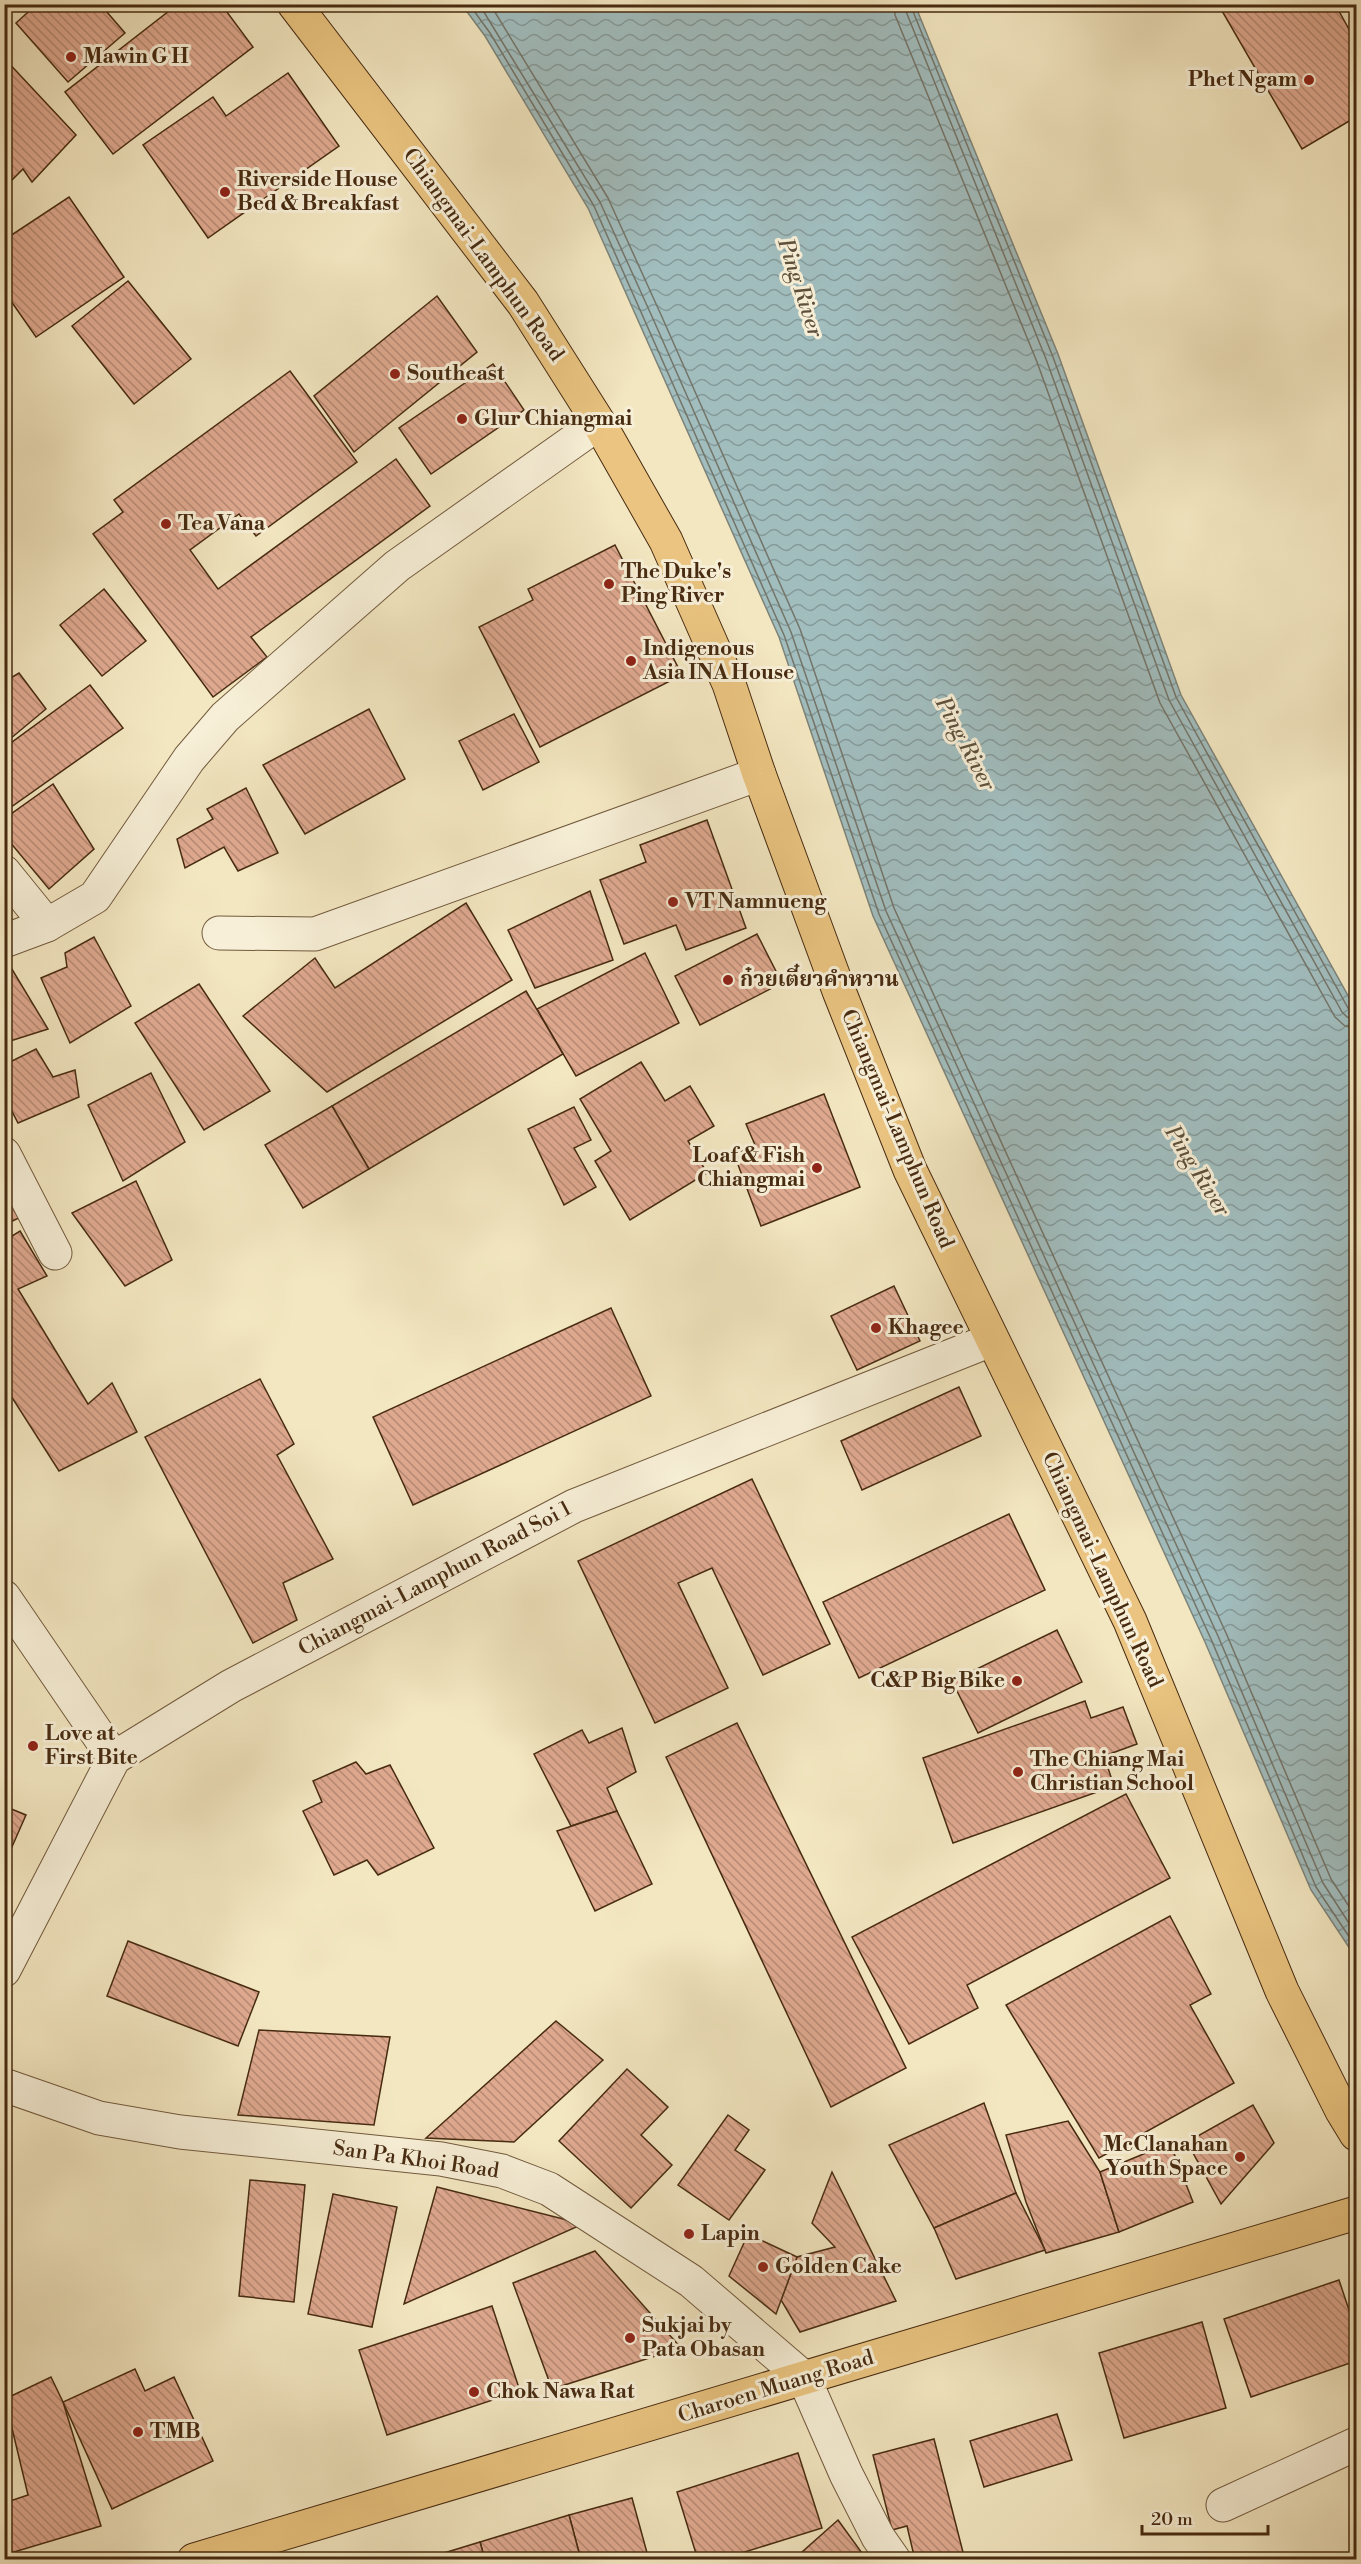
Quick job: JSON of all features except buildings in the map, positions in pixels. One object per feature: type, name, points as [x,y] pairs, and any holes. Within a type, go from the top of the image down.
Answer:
[{"type":"main road","name":"Chiangmai-Lamphun Road","points":[[294,4],[523,303],[599,423],[666,541],[729,684],[759,774],[839,991],[910,1170],[1130,1621],[1282,1990],[1356,2134]]},
{"type":"main road","name":"Charoen Muang Road","points":[[194,2559],[1356,2213]]},
{"type":"street","points":[[4,941],[47,925],[95,897],[189,759],[225,717],[397,566],[599,423]]},
{"type":"street","points":[[219,933],[315,934],[759,774]]},
{"type":"street","points":[[4,872],[47,925]]},
{"type":"street","points":[[4,1154],[55,1253]]},
{"type":"street","name":"Chiangmai-Lamphun Road Soi 1","points":[[114,1758],[231,1686],[574,1506],[991,1340]]},
{"type":"street","points":[[4,1597],[114,1758],[15,1928],[4,1970]]},
{"type":"street","name":"San Pa Khoi Road","points":[[4,2085],[99,2118],[168,2130],[441,2159],[502,2170],[549,2189],[691,2281],[804,2378]]},
{"type":"street","points":[[804,2378],[846,2475],[878,2537],[894,2559]]},
{"type":"street","points":[[1223,2505],[1356,2444]]},
{"type":"water","name":"Ping River","points":[[462,5],[915,5],[1058,354],[1181,695],[1356,1010],[1356,1958],[1311,1890],[1205,1642],[873,916],[779,637],[588,208],[485,36]]},
{"type":"place","name":"Mawin G H","points":[[71,57]]},
{"type":"place","name":"Phet Ngam","points":[[1309,80]]},
{"type":"place","name":"Riverside House Bed & Breakfast","points":[[225,192]]},
{"type":"place","name":"Southeast","points":[[395,374]]},
{"type":"place","name":"Glur Chiangmai","points":[[462,419]]},
{"type":"place","name":"Tea Vana","points":[[166,524]]},
{"type":"place","name":"The Duke's Ping River","points":[[609,584]]},
{"type":"place","name":"Indigenous Asia INA House","points":[[631,661]]},
{"type":"place","name":"VT Namnueng","points":[[673,902]]},
{"type":"place","name":"ก๋วยเตี๋ยวคำหวาน","points":[[728,980]]},
{"type":"place","name":"Loaf & Fish Chiangmai","points":[[817,1168]]},
{"type":"place","name":"Khagee","points":[[876,1328]]},
{"type":"place","name":"C&P Big Bike","points":[[1017,1681]]},
{"type":"place","name":"Love at First Bite","points":[[33,1746]]},
{"type":"place","name":"The Chiang Mai Christian School","points":[[1018,1772]]},
{"type":"place","name":"McClanahan Youth Space","points":[[1240,2157]]},
{"type":"place","name":"Lapin","points":[[689,2234]]},
{"type":"place","name":"Golden Cake","points":[[763,2267]]},
{"type":"place","name":"Sukjai by Pata Obasan","points":[[630,2338]]},
{"type":"place","name":"Chok Nawa Rat","points":[[474,2392]]},
{"type":"place","name":"TMB","points":[[138,2432]]}]
